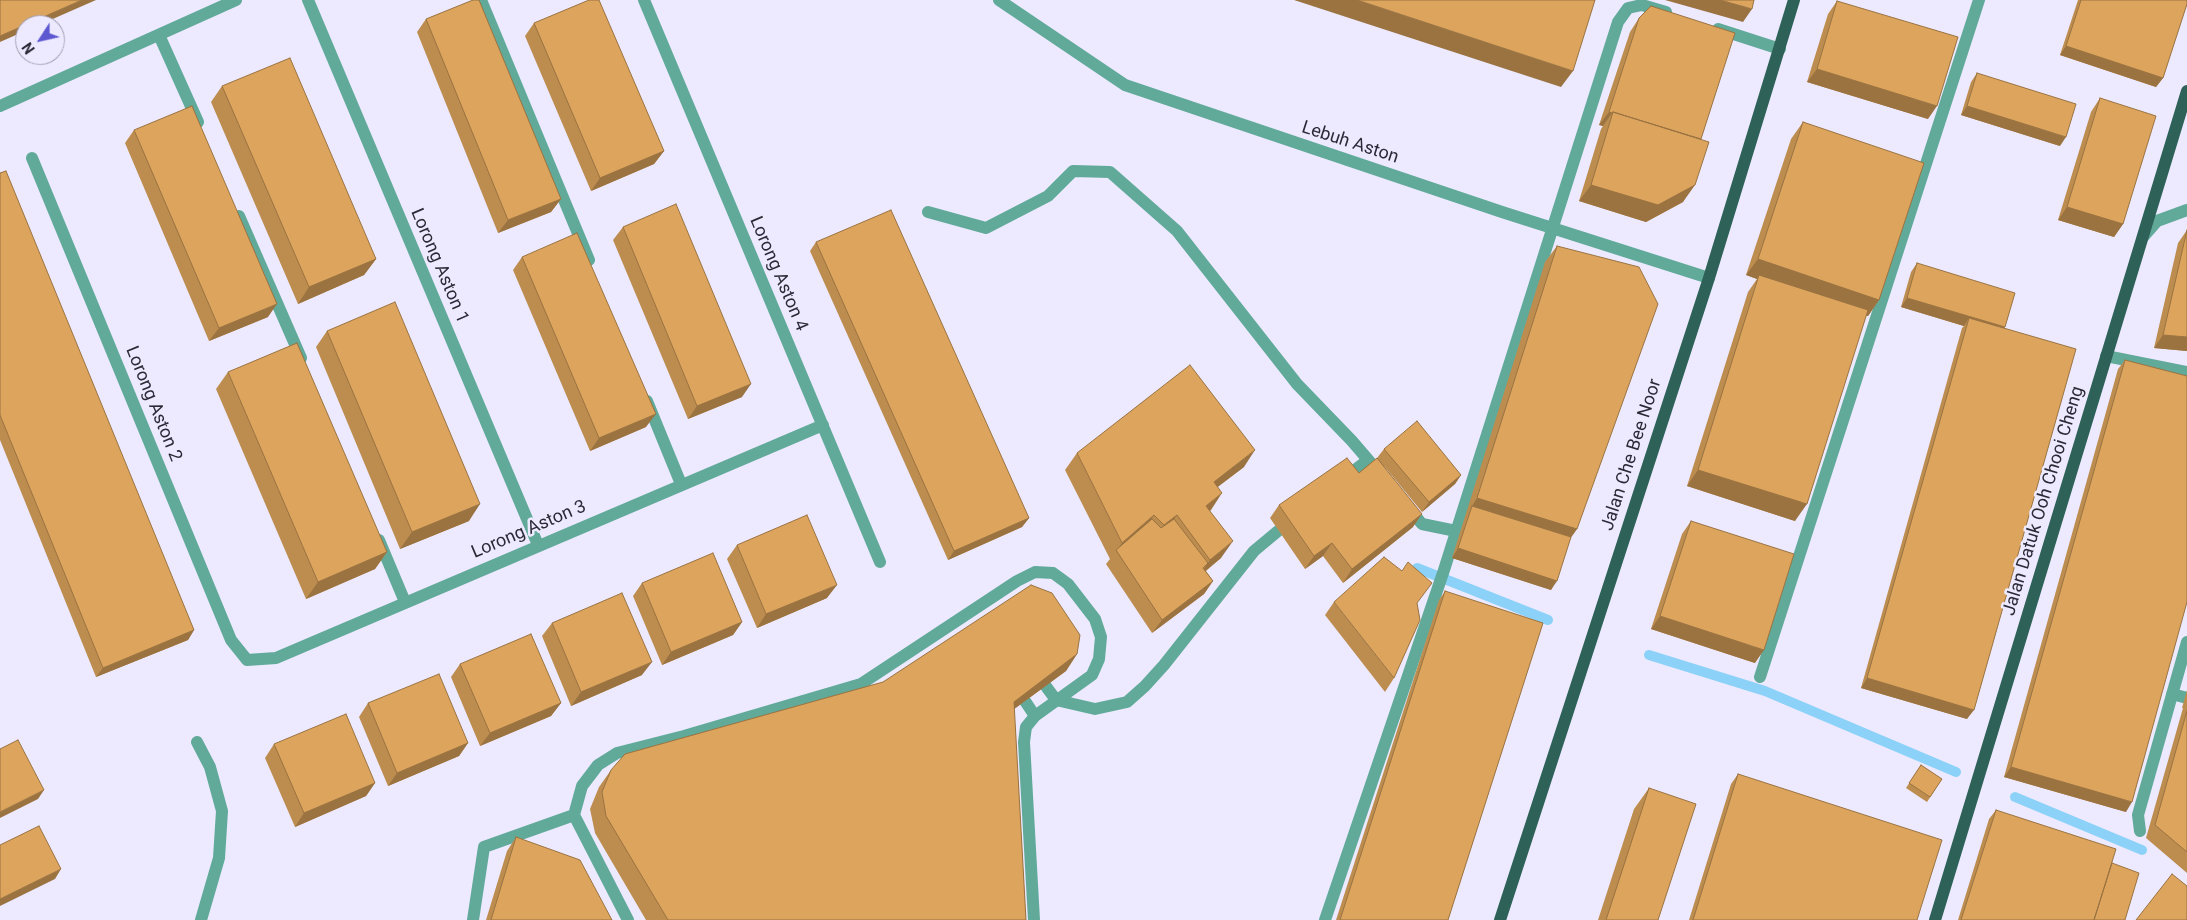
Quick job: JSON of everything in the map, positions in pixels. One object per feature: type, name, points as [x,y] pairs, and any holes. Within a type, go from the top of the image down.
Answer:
[{"type":"main road","name":"Jalan Che Bee Noor","points":[[1500,920],[1708,278],[1794,0]]},
{"type":"main road","name":"Jalan Datuk Ooh Chooi Cheng","points":[[1935,920],[2187,91]]},
{"type":"street","points":[[0,106],[236,0]]},
{"type":"street","name":"Lorong Aston 1","points":[[308,0],[538,545]]},
{"type":"street","points":[[481,0],[594,274]]},
{"type":"street","name":"Lorong Aston 4","points":[[644,0],[880,562]]},
{"type":"street","name":"Lebuh Aston","points":[[999,0],[1125,86],[1708,278]]},
{"type":"street","points":[[1760,677],[1979,0]]},
{"type":"street","points":[[1326,920],[1444,570],[1618,22],[1628,8],[1642,5],[1678,17]]},
{"type":"street","points":[[1706,25],[1780,49]]},
{"type":"street","points":[[159,35],[203,135]]},
{"type":"street","name":"Lorong Aston 2","points":[[32,158],[231,640],[247,660]]},
{"type":"street","points":[[928,212],[986,228],[1048,196],[1073,171],[1110,172],[1177,231],[1297,384],[1368,460],[1422,524],[1456,531]]},
{"type":"street","points":[[236,208],[307,372]]},
{"type":"street","points":[[2143,237],[2157,221],[2187,210]]},
{"type":"street","points":[[2106,356],[2187,372]]},
{"type":"street","points":[[644,393],[681,484]]},
{"type":"street","name":"Lorong Aston 3","points":[[247,660],[276,658],[823,424]]},
{"type":"street","points":[[1344,478],[1368,460]]},
{"type":"street","points":[[374,528],[405,602]]},
{"type":"street","points":[[1046,685],[1056,700],[1095,709],[1127,702],[1164,666],[1254,551],[1278,531]]},
{"type":"street","points":[[628,920],[574,815],[582,786],[598,765],[617,753],[684,736],[861,684],[920,651],[991,604],[1016,581],[1035,572],[1053,573],[1068,584],[1095,619],[1101,637],[1099,659],[1092,675],[1035,716],[1026,726],[1024,742],[1034,920]]},
{"type":"street","points":[[2140,831],[2138,815],[2187,642]]},
{"type":"street","points":[[2172,694],[2187,698]]},
{"type":"street","points":[[1025,701],[1035,716]]},
{"type":"street","points":[[197,742],[210,767],[222,811],[219,858],[201,920]]},
{"type":"street","points":[[1009,743],[1024,742]]},
{"type":"street","points":[[1013,783],[1027,782]]},
{"type":"street","points":[[473,920],[484,847],[574,815]]},
{"type":"building","points":[[0,0],[82,0],[48,15],[15,15],[15,29],[0,36]]},
{"type":"building","points":[[473,0],[479,0],[561,199],[508,220],[426,19]]},
{"type":"building","points":[[589,0],[599,0],[664,151],[600,178],[534,23]]},
{"type":"building","points":[[1357,0],[1595,0],[1573,71]]},
{"type":"building","points":[[1720,0],[1754,0],[1752,9]]},
{"type":"building","points":[[2081,0],[2187,0],[2163,78],[2066,46]]},
{"type":"building","points":[[1837,1],[1958,37],[1937,106],[1817,69]]},
{"type":"building","points":[[1651,6],[1735,33],[1701,139],[1609,112],[1639,18]]},
{"type":"building","points":[[290,58],[376,259],[309,287],[222,86]]},
{"type":"building","points":[[1977,73],[2076,104],[2066,137],[1967,106]]},
{"type":"building","points":[[2100,98],[2156,116],[2123,224],[2067,207]]},
{"type":"building","points":[[192,106],[277,304],[219,328],[134,130]]},
{"type":"building","points":[[1613,112],[1709,142],[1695,185],[1658,205],[1591,185]]},
{"type":"building","points":[[1803,122],[1924,163],[1879,300],[1758,259]]},
{"type":"building","points":[[6,171],[194,630],[103,668],[0,415],[0,173]]},
{"type":"building","points":[[676,204],[751,384],[697,406],[623,227]]},
{"type":"building","points":[[891,210],[1029,518],[954,551],[816,242]]},
{"type":"building","points":[[2187,230],[2187,337],[2163,335]]},
{"type":"building","points":[[577,233],[656,414],[599,438],[522,257]]},
{"type":"building","points":[[1557,246],[1639,267],[1658,304],[1577,529],[1477,498]]},
{"type":"building","points":[[1917,263],[2015,293],[2005,327],[1907,298]]},
{"type":"building","points":[[1759,275],[1868,310],[1807,504],[1698,470]]},
{"type":"building","points":[[395,302],[480,504],[412,532],[327,331]]},
{"type":"building","points":[[1969,318],[2076,349],[1974,710],[1867,678]]},
{"type":"building","points":[[297,343],[387,552],[318,582],[228,372]]},
{"type":"building","points":[[2125,360],[2187,376],[2187,602],[2132,802],[2011,767]]},
{"type":"building","points":[[1190,365],[1255,450],[1214,482],[1222,493],[1206,506],[1233,541],[1210,560],[1177,515],[1164,525],[1154,515],[1122,543],[1077,453]]},
{"type":"building","points":[[1417,421],[1461,475],[1429,502],[1384,449]]},
{"type":"building","points":[[1347,458],[1359,473],[1377,458],[1422,514],[1352,569],[1332,543],[1314,556],[1279,505]]},
{"type":"building","points":[[1472,506],[1571,537],[1557,581],[1458,548]]},
{"type":"building","points":[[807,515],[837,585],[766,614],[737,545]]},
{"type":"building","points":[[1152,519],[1161,528],[1174,519],[1208,563],[1203,568],[1213,581],[1162,620],[1116,550]]},
{"type":"building","points":[[1691,521],[1794,554],[1764,650],[1660,616]]},
{"type":"building","points":[[713,553],[742,622],[671,652],[642,583]]},
{"type":"building","points":[[1384,557],[1402,571],[1408,562],[1432,583],[1417,603],[1420,620],[1394,678],[1334,602]]},
{"type":"building","points":[[1031,585],[1052,593],[1080,635],[1077,654],[1014,702],[1026,920],[668,920],[606,816],[602,792],[611,770],[625,754],[883,682]]},
{"type":"building","points":[[1445,591],[1543,623],[1448,920],[1340,920]]},
{"type":"building","points":[[622,593],[652,662],[581,692],[552,623]]},
{"type":"building","points":[[531,634],[561,703],[490,733],[460,664]]},
{"type":"building","points":[[439,674],[468,743],[397,773],[368,703]]},
{"type":"building","points":[[2187,711],[2187,852],[2155,825]]},
{"type":"building","points":[[346,714],[375,783],[304,813],[274,744]]},
{"type":"building","points":[[18,740],[44,790],[0,812],[0,749]]},
{"type":"building","points":[[1921,765],[1942,779],[1930,797],[1909,783]]},
{"type":"building","points":[[1738,774],[1942,840],[1917,920],[1693,920]]},
{"type":"building","points":[[1649,788],[1696,804],[1658,920],[1606,920]]},
{"type":"building","points":[[1996,810],[2116,849],[2094,920],[1961,920]]},
{"type":"building","points":[[39,826],[61,869],[0,899],[0,845]]},
{"type":"building","points":[[516,837],[580,860],[612,920],[491,920]]},
{"type":"building","points":[[2112,863],[2139,873],[2125,920],[2094,920]]},
{"type":"building","points":[[2172,874],[2187,886],[2187,920],[2136,920]]},
{"type":"waterway","points":[[1417,568],[1548,620]]},
{"type":"waterway","points":[[1649,655],[1765,691],[1956,772]]},
{"type":"waterway","points":[[2015,797],[2142,850]]}]
